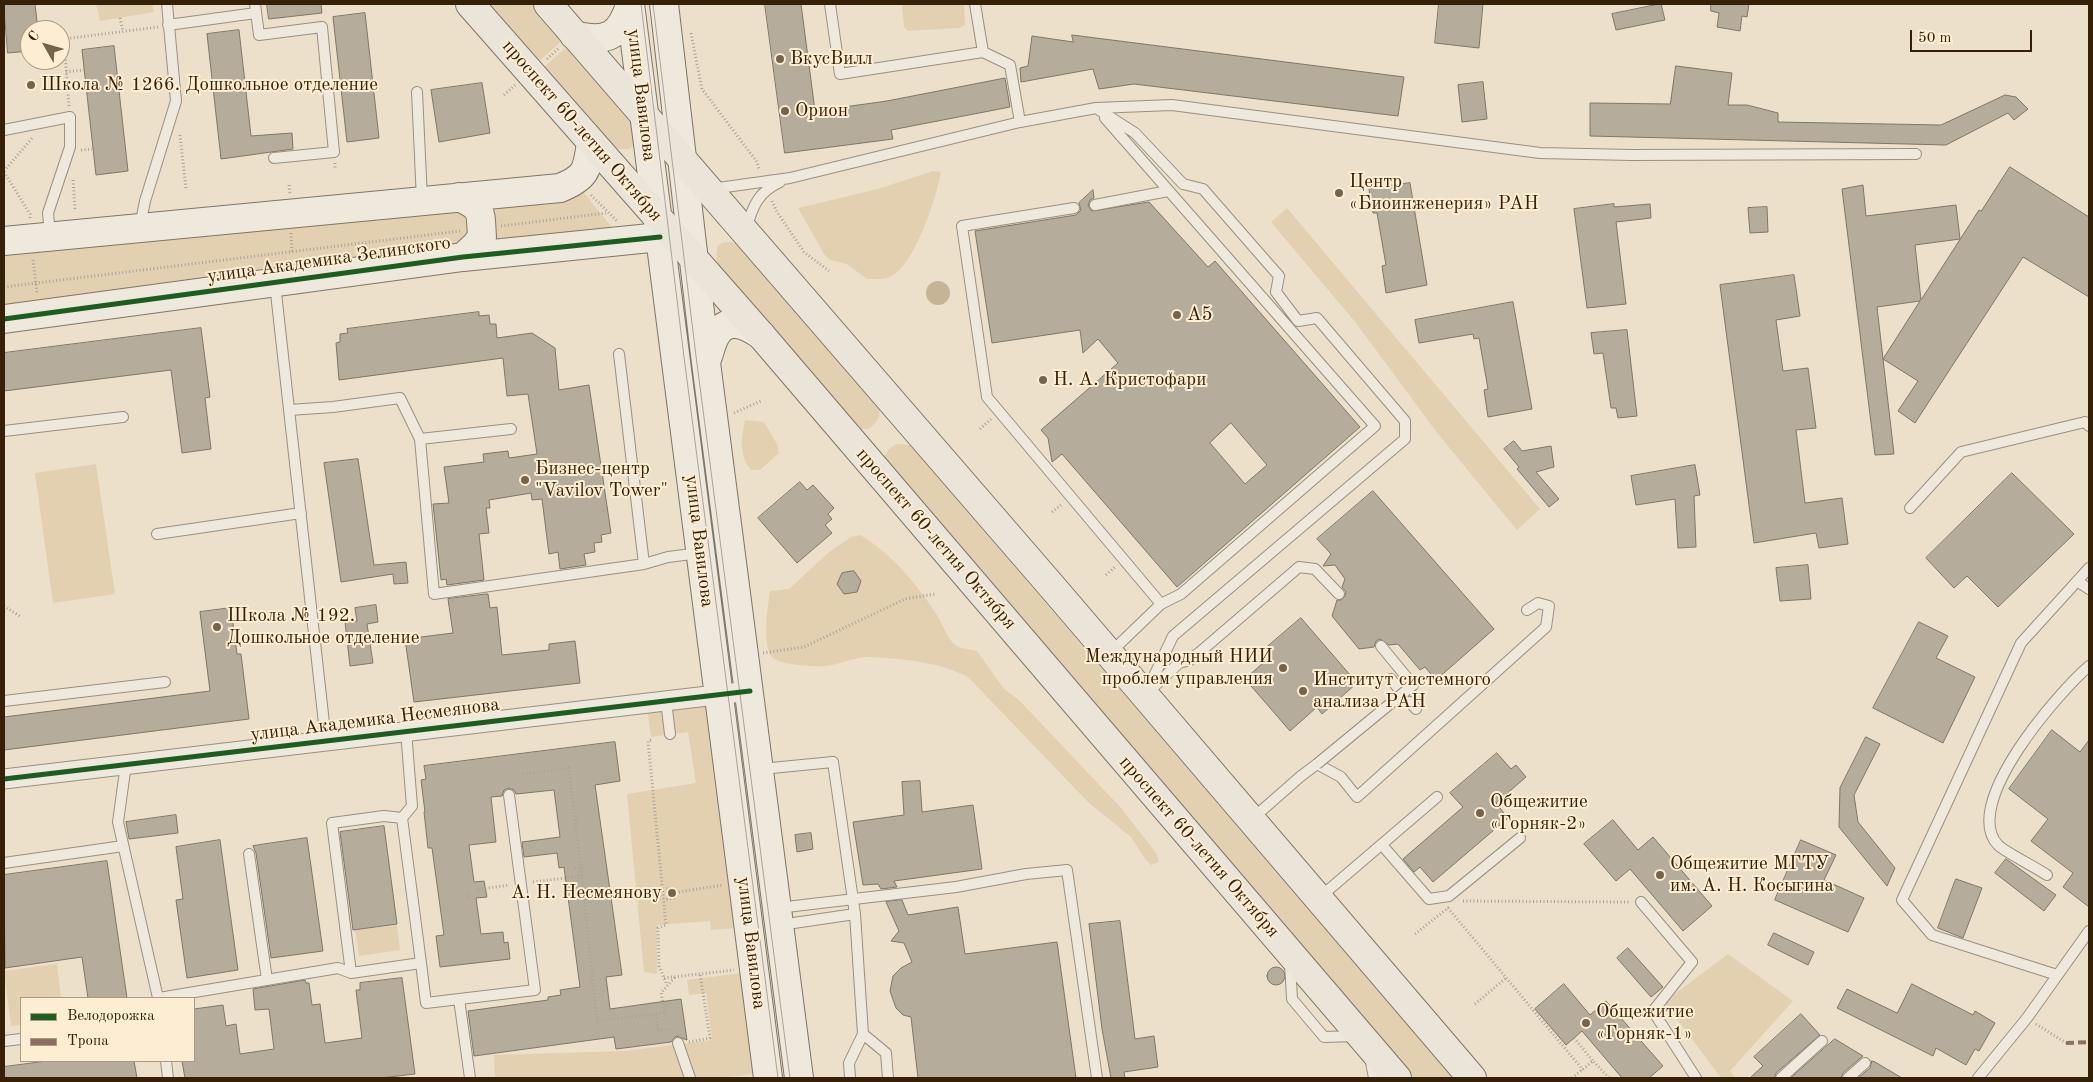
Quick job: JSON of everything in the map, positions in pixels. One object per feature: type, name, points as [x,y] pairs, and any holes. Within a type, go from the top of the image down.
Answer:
[{"type":"main road","name":"проспект 60-летия Октября","points":[[470,4],[591,143],[658,226],[695,262],[761,335],[1397,1078]]},
{"type":"main road","points":[[548,4],[570,39],[644,116],[745,232],[1145,695],[1468,1076]]},
{"type":"main road","points":[[570,39],[601,40],[612,35],[626,19],[630,4]]},
{"type":"main road","name":"улица Вавилова","points":[[630,4],[768,1078]]},
{"type":"main road","name":"улица Вавилова","points":[[664,4],[706,361],[799,1078]]},
{"type":"main road","points":[[4,241],[40,236],[560,188],[577,181],[588,166],[591,143]]},
{"type":"main road","name":"улица Академика Зелинского","points":[[464,257],[482,237],[483,204],[491,194]]},
{"type":"main road","name":"улица Академика Зелинского","points":[[459,197],[476,205],[486,237],[499,254]]},
{"type":"main road","name":"улица Академика Зелинского","points":[[4,319],[464,257],[499,254],[658,226]]},
{"type":"main road","points":[[706,361],[717,334],[727,325],[738,323],[748,326],[761,335]]},
{"type":"street","name":"улица Академика Несмеянова","points":[[4,779],[750,691]]},
{"type":"lane","points":[[139,227],[145,201],[176,101],[167,4]]},
{"type":"lane","points":[[830,4],[840,74],[983,52],[1010,65],[1020,122]]},
{"type":"lane","points":[[974,4],[983,52]]},
{"type":"lane","points":[[168,25],[256,8],[259,35],[322,27],[334,152],[274,158]]},
{"type":"lane","points":[[417,92],[422,201]]},
{"type":"lane","points":[[707,189],[765,185],[1020,122],[1096,108],[1172,105],[1540,153],[1631,155],[1916,154]]},
{"type":"lane","points":[[1096,108],[1375,426],[1181,594],[1161,604],[1109,654]]},
{"type":"lane","points":[[1096,108],[1135,133],[1183,184],[1203,189],[1279,276],[1276,292],[1298,321],[1316,318],[1405,422],[1406,439],[1172,636],[1145,695]]},
{"type":"lane","points":[[4,130],[70,118],[70,147],[40,236]]},
{"type":"lane","points":[[745,232],[753,207],[765,185]]},
{"type":"lane","points":[[1095,205],[1168,191]]},
{"type":"lane","points":[[1074,208],[962,226],[987,397],[1161,604]]},
{"type":"lane","points":[[275,283],[326,741]]},
{"type":"lane","points":[[619,354],[644,564]]},
{"type":"lane","points":[[289,410],[333,407],[400,398],[420,439],[434,594],[644,564],[668,556],[701,553]]},
{"type":"lane","points":[[4,431],[124,417]]},
{"type":"lane","points":[[1910,508],[1961,452],[2085,422],[2089,426]]},
{"type":"lane","points":[[420,439],[511,429]]},
{"type":"lane","points":[[157,534],[301,513]]},
{"type":"lane","points":[[1145,695],[1179,663],[1190,660],[1299,567],[1315,568],[1339,594]]},
{"type":"lane","points":[[2057,975],[1932,935],[1902,900],[2021,643],[2089,568]]},
{"type":"lane","points":[[2077,581],[2089,589]]},
{"type":"lane","points":[[1317,764],[1341,777],[1357,797],[1546,627],[1549,606],[1538,603],[1527,610]]},
{"type":"lane","points":[[1251,820],[1301,776],[1413,685],[1381,646]]},
{"type":"lane","points":[[2047,875],[1998,845],[1990,828],[1993,795],[2011,758],[2074,680],[2089,666]]},
{"type":"lane","points":[[1391,679],[1398,688]]},
{"type":"lane","points":[[4,701],[165,682]]},
{"type":"lane","points":[[666,701],[670,734]]},
{"type":"lane","points":[[406,731],[412,806],[402,818],[426,1003],[535,990],[509,795]]},
{"type":"lane","points":[[760,769],[833,762],[851,898],[855,914],[863,1034],[848,1063],[850,1078]]},
{"type":"lane","points":[[126,764],[118,822],[159,997]]},
{"type":"lane","points":[[1318,898],[1437,797]]},
{"type":"lane","points":[[351,974],[332,822],[384,816],[402,818]]},
{"type":"lane","points":[[1382,845],[1429,899],[1449,896],[1520,838]]},
{"type":"lane","points":[[4,863],[123,846]]},
{"type":"lane","points":[[249,854],[267,980]]},
{"type":"lane","points":[[779,917],[851,898],[956,887],[1026,874],[1067,870],[1097,1078]]},
{"type":"lane","points":[[1641,902],[1692,962],[1653,1012],[1696,1078]]},
{"type":"lane","points":[[779,917],[855,914]]},
{"type":"lane","points":[[1978,1078],[2027,1018],[2089,931]]},
{"type":"lane","points":[[165,997],[338,968],[351,974],[421,964]]},
{"type":"lane","points":[[458,999],[470,1078]]},
{"type":"lane","points":[[863,1034],[886,1053],[888,1078]]},
{"type":"lane","points":[[4,1041],[20,1038]]},
{"type":"lane","points":[[1364,1040],[1374,1078]]},
{"type":"lane","points":[[1781,1078],[1822,1041]]},
{"type":"lane","points":[[678,1043],[690,1078]]},
{"type":"lane","points":[[166,1062],[168,1078]]},
{"type":"lane","points":[[1848,1078],[1865,1063]]},
{"type":"path","points":[[120,18],[123,31]]},
{"type":"path","points":[[70,118],[64,39],[168,25]]},
{"type":"path","points":[[691,32],[702,88],[757,162],[777,212],[804,252],[829,271]]},
{"type":"path","points":[[541,64],[570,39]]},
{"type":"path","points":[[66,72],[84,70]]},
{"type":"path","points":[[504,95],[519,82]]},
{"type":"path","points":[[176,101],[186,189]]},
{"type":"path","points":[[39,315],[36,283],[40,236],[30,214],[4,171],[46,122]]},
{"type":"path","points":[[4,287],[607,213]]},
{"type":"path","points":[[730,414],[761,401]]},
{"type":"path","points":[[760,653],[804,647],[905,599],[935,594]]},
{"type":"path","points":[[4,606],[21,617]]},
{"type":"path","points":[[651,740],[648,741],[666,925],[658,928],[659,966],[667,985]]},
{"type":"path","points":[[523,774],[569,768],[597,1021],[665,1013],[661,993],[675,977]]},
{"type":"path","points":[[575,868],[581,868]]},
{"type":"path","points":[[561,879],[582,876]]},
{"type":"path","points":[[674,893],[724,885]]},
{"type":"path","points":[[663,889],[673,888],[674,893],[674,898],[664,900]]},
{"type":"path","points":[[1457,901],[1641,902]]},
{"type":"path","points":[[1415,934],[1452,904]]},
{"type":"path","points":[[1448,908],[1583,1070]]},
{"type":"path","points":[[664,978],[736,970]]},
{"type":"path","points":[[678,1043],[710,1038],[700,974]]},
{"type":"path","points":[[1475,1004],[1506,978]]},
{"type":"path","points":[[656,1014],[658,1031],[672,1029]]},
{"type":"path","points":[[2027,1018],[2066,1043]]},
{"type":"path","points":[[1574,1038],[1609,1078]]},
{"type":"path","points":[[1572,1078],[1593,1061]]},
{"type":"shaded area","points":[[96,4],[152,4],[154,12],[100,21]]},
{"type":"shaded area","points":[[487,4],[531,4],[563,40],[538,62]]},
{"type":"shaded area","points":[[903,4],[964,4],[965,25],[960,28],[908,31],[904,27]]},
{"type":"shaded area","points":[[568,46],[635,125],[636,142],[630,149],[614,149],[543,68]]},
{"type":"shaded area","points":[[933,171],[941,172],[935,197],[924,228],[901,268],[887,278],[867,279],[847,264],[830,260],[824,254],[798,208],[878,189]]},
{"type":"shaded area","points":[[581,189],[614,230],[502,244],[492,232],[489,205]]},
{"type":"shaded area","points":[[460,203],[476,240],[462,253],[4,310],[4,254]]},
{"type":"shaded area","points":[[1287,208],[1540,509],[1517,530],[1438,434],[1356,323],[1271,222]]},
{"type":"shaded area","points":[[732,242],[746,250],[878,402],[879,417],[869,429],[857,429],[724,277],[718,266],[716,254],[718,245]]},
{"type":"shaded area","points":[[938,281],[943,282],[949,288],[949,298],[943,304],[938,305],[933,304],[927,298],[926,293],[927,288],[933,282]]},
{"type":"shaded area","points":[[745,420],[764,422],[777,444],[779,453],[760,470],[751,470],[744,459],[742,440]]},
{"type":"shaded area","points":[[896,444],[910,445],[1453,1078],[1407,1078],[883,460],[888,450]]},
{"type":"shaded area","points":[[96,464],[115,594],[53,603],[35,473]]},
{"type":"shaded area","points":[[860,535],[882,550],[911,579],[935,612],[952,642],[960,647],[977,651],[1004,689],[1019,700],[1122,809],[1156,853],[1159,862],[1151,865],[1131,837],[1088,802],[968,677],[945,668],[921,662],[896,659],[865,657],[832,665],[807,666],[790,664],[773,658],[769,652],[766,635],[770,591],[789,589],[828,553],[851,537]]},
{"type":"shaded area","points":[[705,700],[737,928],[711,930],[710,921],[657,925],[657,974],[644,972],[627,794],[696,783],[688,732],[651,737],[647,707]]},
{"type":"shaded area","points":[[397,925],[400,950],[359,956],[355,930]]},
{"type":"shaded area","points":[[1728,954],[1793,1001],[1730,1071],[1735,1078],[1721,1078],[1664,1002]]},
{"type":"shaded area","points":[[57,964],[61,997],[20,997],[20,1025],[11,1026],[4,971]]},
{"type":"shaded area","points":[[742,973],[756,1074],[716,1078],[495,1078],[494,1055],[625,1051],[712,1040],[706,993],[689,995],[687,980]]},
{"type":"building","points":[[4,4],[35,4],[37,20],[20,20],[20,52],[8,53]]},
{"type":"building","points":[[267,4],[321,4],[322,13],[269,19]]},
{"type":"building","points":[[765,4],[801,4],[815,111],[887,101],[1005,78],[1010,107],[891,130],[893,139],[785,153]]},
{"type":"building","points":[[1439,4],[1483,4],[1479,48],[1435,43]]},
{"type":"building","points":[[1661,4],[1665,20],[1616,30],[1612,14]]},
{"type":"building","points":[[1711,4],[1749,4],[1747,17],[1742,16],[1740,31],[1717,27],[1719,13],[1711,11]]},
{"type":"building","points":[[365,13],[379,138],[347,142],[333,17]]},
{"type":"building","points":[[239,30],[251,136],[292,133],[293,149],[221,159],[207,34]]},
{"type":"building","points":[[1072,35],[1404,77],[1398,116],[1134,84],[1099,89],[1093,69],[1021,82],[1020,68],[1028,66],[1032,36],[1073,42]]},
{"type":"building","points":[[114,46],[128,171],[96,175],[82,50]]},
{"type":"building","points":[[1676,66],[1732,73],[1728,105],[1747,105],[1778,113],[1778,122],[1941,125],[2005,95],[2016,97],[2028,109],[2014,120],[2008,113],[1946,145],[1590,136],[1590,103],[1670,104]]},
{"type":"building","points":[[1483,82],[1487,119],[1462,122],[1458,85]]},
{"type":"building","points":[[482,83],[490,133],[439,142],[431,90]]},
{"type":"building","points":[[2010,167],[2089,217],[2089,297],[2023,257],[1915,423],[1898,411],[1918,381],[1883,359],[1894,454],[1875,455],[1842,189],[1863,185],[1866,216],[1956,205],[1960,239],[1915,245],[1921,300],[1979,210],[1981,211]],"holes":[[[1920,301],[1883,359],[1877,307]]]},
{"type":"building","points":[[1410,183],[1427,285],[1386,293],[1382,266],[1386,265],[1377,213],[1373,213],[1369,189]]},
{"type":"building","points":[[1093,190],[1094,198],[1090,200],[1088,206],[1092,211],[1149,202],[1208,267],[1215,261],[1360,427],[1177,587],[1062,454],[1052,462],[1048,438],[1041,430],[1118,363],[1098,339],[1083,353],[1080,330],[992,343],[975,231],[1076,215],[1081,210],[1079,203]],"holes":[[[1231,423],[1267,465],[1245,484],[1210,443]]]},
{"type":"building","points":[[1614,204],[1614,207],[1650,204],[1651,218],[1616,222],[1626,304],[1587,308],[1574,209]]},
{"type":"building","points":[[1767,207],[1768,232],[1750,233],[1748,208]]},
{"type":"building","points":[[1794,275],[1800,316],[1776,320],[1783,371],[1808,368],[1816,428],[1796,430],[1805,503],[1842,498],[1848,544],[1819,548],[1816,533],[1754,543],[1720,285]]},
{"type":"building","points":[[1513,302],[1532,409],[1488,417],[1484,390],[1488,389],[1479,338],[1474,339],[1473,334],[1419,343],[1415,320]]},
{"type":"building","name":"Бизнес-центр \"Vavilov Tower\"","points":[[479,312],[479,316],[489,315],[490,324],[496,324],[497,338],[532,333],[555,348],[559,390],[589,385],[611,533],[601,535],[602,542],[594,543],[595,552],[584,554],[586,565],[560,569],[558,552],[549,554],[542,499],[532,500],[531,493],[489,500],[490,508],[486,508],[489,533],[479,534],[484,580],[447,585],[446,579],[441,580],[433,504],[449,503],[444,467],[484,462],[483,454],[508,451],[509,458],[537,454],[528,394],[507,396],[503,358],[339,380],[336,343],[340,342],[340,334],[348,333],[347,329]]},
{"type":"building","points":[[201,328],[210,397],[205,398],[211,449],[182,453],[171,370],[4,391],[4,353]]},
{"type":"building","points":[[1627,330],[1637,416],[1618,418],[1616,408],[1611,408],[1603,353],[1594,354],[1591,333]]},
{"type":"building","points":[[1514,441],[1522,451],[1551,446],[1554,467],[1536,472],[1559,499],[1549,507],[1517,469],[1519,467],[1504,449]]},
{"type":"building","points":[[358,459],[374,565],[406,562],[408,583],[394,584],[393,574],[341,582],[324,463]]},
{"type":"building","points":[[1695,465],[1700,495],[1694,496],[1696,547],[1678,548],[1675,499],[1636,505],[1631,476]]},
{"type":"building","points":[[2012,473],[2074,534],[1998,607],[1967,576],[1954,588],[1926,558]]},
{"type":"building","points":[[800,482],[807,490],[813,485],[834,508],[828,514],[832,519],[825,525],[832,533],[797,563],[758,518]]},
{"type":"building","points":[[1373,491],[1494,629],[1436,680],[1425,667],[1420,670],[1398,644],[1389,645],[1380,639],[1376,641],[1374,647],[1359,649],[1332,616],[1337,600],[1341,600],[1345,596],[1346,592],[1342,587],[1345,579],[1335,565],[1323,566],[1331,554],[1317,539]]},
{"type":"building","points":[[1808,565],[1811,599],[1780,601],[1776,568]]},
{"type":"building","points":[[854,571],[861,581],[857,592],[844,594],[837,584],[842,573]]},
{"type":"building","points":[[488,594],[490,608],[497,607],[502,655],[549,650],[549,644],[575,641],[580,683],[414,702],[405,639],[453,633],[448,599]]},
{"type":"building","points":[[376,605],[378,622],[367,624],[373,663],[350,666],[345,622],[357,621],[355,608]]},
{"type":"building","points":[[231,608],[237,654],[241,654],[249,719],[4,750],[4,717],[210,691],[200,612]]},
{"type":"building","points":[[1301,618],[1357,683],[1322,714],[1317,707],[1290,731],[1245,679],[1272,655],[1266,648]]},
{"type":"building","points":[[1919,622],[1948,636],[1936,658],[1975,677],[1943,743],[1873,708]]},
{"type":"building","points":[[2052,730],[2080,752],[2089,740],[2089,907],[2063,887],[2073,873],[2031,841],[2048,819],[2009,789]]},
{"type":"building","points":[[1866,737],[1880,744],[1854,795],[1858,822],[1895,868],[1887,886],[1839,827],[1840,788]]},
{"type":"building","points":[[615,742],[620,781],[595,785],[622,975],[606,977],[610,1009],[681,999],[687,1040],[676,1036],[671,1042],[616,1049],[614,1037],[474,1056],[468,1011],[548,1000],[548,997],[561,995],[560,990],[580,987],[564,867],[559,868],[557,853],[524,857],[522,842],[560,837],[554,790],[516,794],[514,790],[509,788],[504,790],[502,796],[491,797],[496,842],[469,845],[474,882],[484,881],[487,897],[476,898],[481,934],[503,932],[504,943],[508,942],[510,959],[440,967],[436,936],[444,935],[432,848],[428,848],[421,780],[426,779],[424,766]]},
{"type":"building","name":"Общежитие «Горняк-2»","points":[[1497,753],[1511,769],[1516,765],[1526,777],[1496,803],[1508,818],[1433,882],[1420,867],[1414,872],[1403,859],[1463,807],[1450,793]]},
{"type":"building","points":[[920,781],[922,812],[973,805],[982,869],[894,881],[897,887],[881,889],[878,884],[863,885],[853,822],[904,815],[902,782]]},
{"type":"building","points":[[176,815],[178,833],[129,839],[126,822]]},
{"type":"building","name":"Общежитие МГТУ им. А. Н. Косыгина","points":[[1613,820],[1638,850],[1653,837],[1712,906],[1683,931],[1630,869],[1616,881],[1584,844]]},
{"type":"building","points":[[384,826],[397,924],[353,930],[340,832]]},
{"type":"building","points":[[811,833],[813,849],[797,852],[795,835]]},
{"type":"building","points":[[307,838],[323,951],[271,958],[256,853],[253,846]]},
{"type":"building","points":[[220,840],[238,970],[187,978],[176,900],[183,899],[176,847]]},
{"type":"building","points":[[1801,840],[1836,855],[1824,880],[1864,898],[1848,932],[1775,900]]},
{"type":"building","points":[[2006,859],[2056,895],[2044,911],[1995,873]]},
{"type":"building","points":[[107,861],[127,997],[88,997],[82,957],[5,968],[4,875]]},
{"type":"building","points":[[1956,879],[1982,888],[1963,938],[1938,928]]},
{"type":"building","points":[[902,900],[908,915],[958,907],[965,954],[1057,942],[1076,1078],[918,1078],[911,1017],[903,1015],[896,1008],[890,991],[893,976],[901,968],[912,962],[904,943],[891,941],[899,931],[886,902]]},
{"type":"building","points":[[1120,921],[1135,1039],[1154,1036],[1158,1067],[1124,1072],[1125,1078],[1111,1078],[1102,1029],[1089,924]]},
{"type":"building","points":[[1774,933],[1814,952],[1808,965],[1768,945]]},
{"type":"building","points":[[1628,948],[1663,987],[1651,997],[1617,958]]},
{"type":"building","points":[[1276,967],[1282,970],[1285,976],[1282,982],[1276,985],[1270,982],[1267,976],[1270,970]]},
{"type":"building","points":[[402,978],[415,1074],[381,1078],[185,1078],[182,1062],[195,1062],[195,1009],[223,1005],[226,1026],[236,1024],[240,1054],[274,1049],[269,1009],[255,1010],[253,989],[305,980],[306,983],[309,983],[312,1005],[320,1004],[325,1043],[362,1038],[356,990],[360,990],[360,983]]},
{"type":"building","name":"Общежитие «Горняк-1»","points":[[1564,984],[1590,1015],[1606,1001],[1663,1066],[1649,1078],[1622,1078],[1582,1031],[1566,1045],[1535,1009]]},
{"type":"building","points":[[1912,984],[1973,1015],[1975,1011],[1995,1023],[1979,1051],[1975,1049],[1966,1065],[1936,1048],[1933,1056],[1837,1008],[1847,989],[1897,1013]]},
{"type":"building","points":[[1801,1014],[1820,1035],[1776,1073],[1774,1078],[1750,1078],[1763,1066],[1754,1057]]},
{"type":"building","points":[[1835,1039],[1863,1056],[1843,1073],[1841,1078],[1791,1078]]},
{"type":"building","points":[[1872,1061],[1902,1078],[1858,1078],[1870,1068]]},
{"type":"building","points":[[40,1062],[134,1062],[137,1078],[4,1078],[4,1067]]},
{"type":"tram line","points":[[641,4],[684,357],[778,1078]]},
{"type":"tram line","points":[[653,4],[696,356],[790,1078]]},
{"type":"marked path","points":[[2066,1043],[2089,1042]]},
{"type":"cycle path","points":[[4,319],[463,257],[660,237]]},
{"type":"cycle path","points":[[4,779],[750,691]]},
{"type":"place","name":"ВкусВилл","points":[[780,59]]},
{"type":"place","name":"Школа № 1266. Дошкольное отделение","points":[[31,85]]},
{"type":"place","name":"Орион","points":[[785,111]]},
{"type":"place","name":"Центр «Биоинженерия» РАН","points":[[1339,193]]},
{"type":"place","name":"А5","points":[[1177,315]]},
{"type":"place","name":"Н. А. Кристофари","points":[[1043,380]]},
{"type":"place","name":"Бизнес-центр \"Vavilov Tower\"","points":[[525,480]]},
{"type":"place","name":"Школа № 192. Дошкольное отделение","points":[[217,627]]},
{"type":"place","name":"Международный НИИ проблем управления","points":[[1283,668]]},
{"type":"place","name":"Институт системного анализа РАН","points":[[1303,691]]},
{"type":"place","name":"Общежитие «Горняк-2»","points":[[1480,813]]},
{"type":"place","name":"Общежитие МГТУ им. А. Н. Косыгина","points":[[1660,875]]},
{"type":"place","name":"А. Н. Несмеянову","points":[[672,893]]},
{"type":"place","name":"Общежитие «Горняк-1»","points":[[1586,1023]]}]
